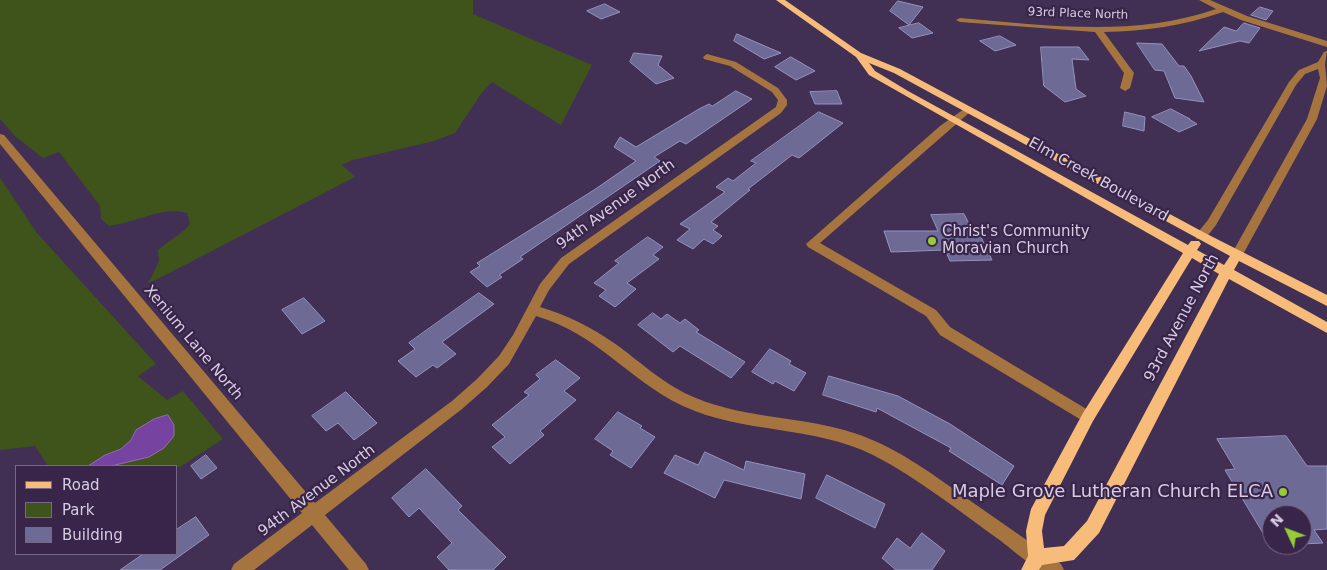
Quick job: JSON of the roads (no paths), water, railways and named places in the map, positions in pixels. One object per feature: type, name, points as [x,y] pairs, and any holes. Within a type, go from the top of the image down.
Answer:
[{"type":"main road","name":"Elm Creek Boulevard","points":[[780,0],[858,55],[897,71],[1201,236],[1327,301]]},
{"type":"main road","name":"Elm Creek Boulevard","points":[[858,55],[872,73],[1327,328]]},
{"type":"main road","name":"93rd Avenue North","points":[[1201,236],[1189,250],[1088,417],[1036,514],[1034,564],[1068,554],[1093,527],[1226,272],[1237,255]]},
{"type":"street","points":[[1203,0],[1244,18],[1327,44]]},
{"type":"street","name":"93rd Place North","points":[[960,20],[1098,30],[1149,28],[1178,23],[1222,9]]},
{"type":"street","points":[[1098,30],[1129,73],[1125,88]]},
{"type":"street","points":[[1321,64],[1327,54]]},
{"type":"street","name":"94th Avenue North","points":[[240,570],[457,405],[482,383],[504,360],[533,310],[544,286],[565,261],[783,106],[783,100],[775,90],[733,64],[707,57]]},
{"type":"street","name":"93rd Avenue North","points":[[1201,236],[1212,222],[1292,84],[1302,72],[1321,64],[1325,78],[1312,119],[1237,255]]},
{"type":"street","points":[[967,110],[954,119],[812,244],[931,314],[945,330],[1088,417]]},
{"type":"street","name":"Xenium Lane North","points":[[0,136],[360,570]]},
{"type":"street","points":[[533,310],[558,317],[583,329],[650,379],[691,403],[740,417],[827,432],[855,440],[883,452],[910,469],[1034,564],[1055,570]]},
{"type":"place","name":"Christ's Community Moravian Church","points":[[932,241]]},
{"type":"place","name":"Maple Grove Lutheran Church ELCA","points":[[1283,492]]}]
